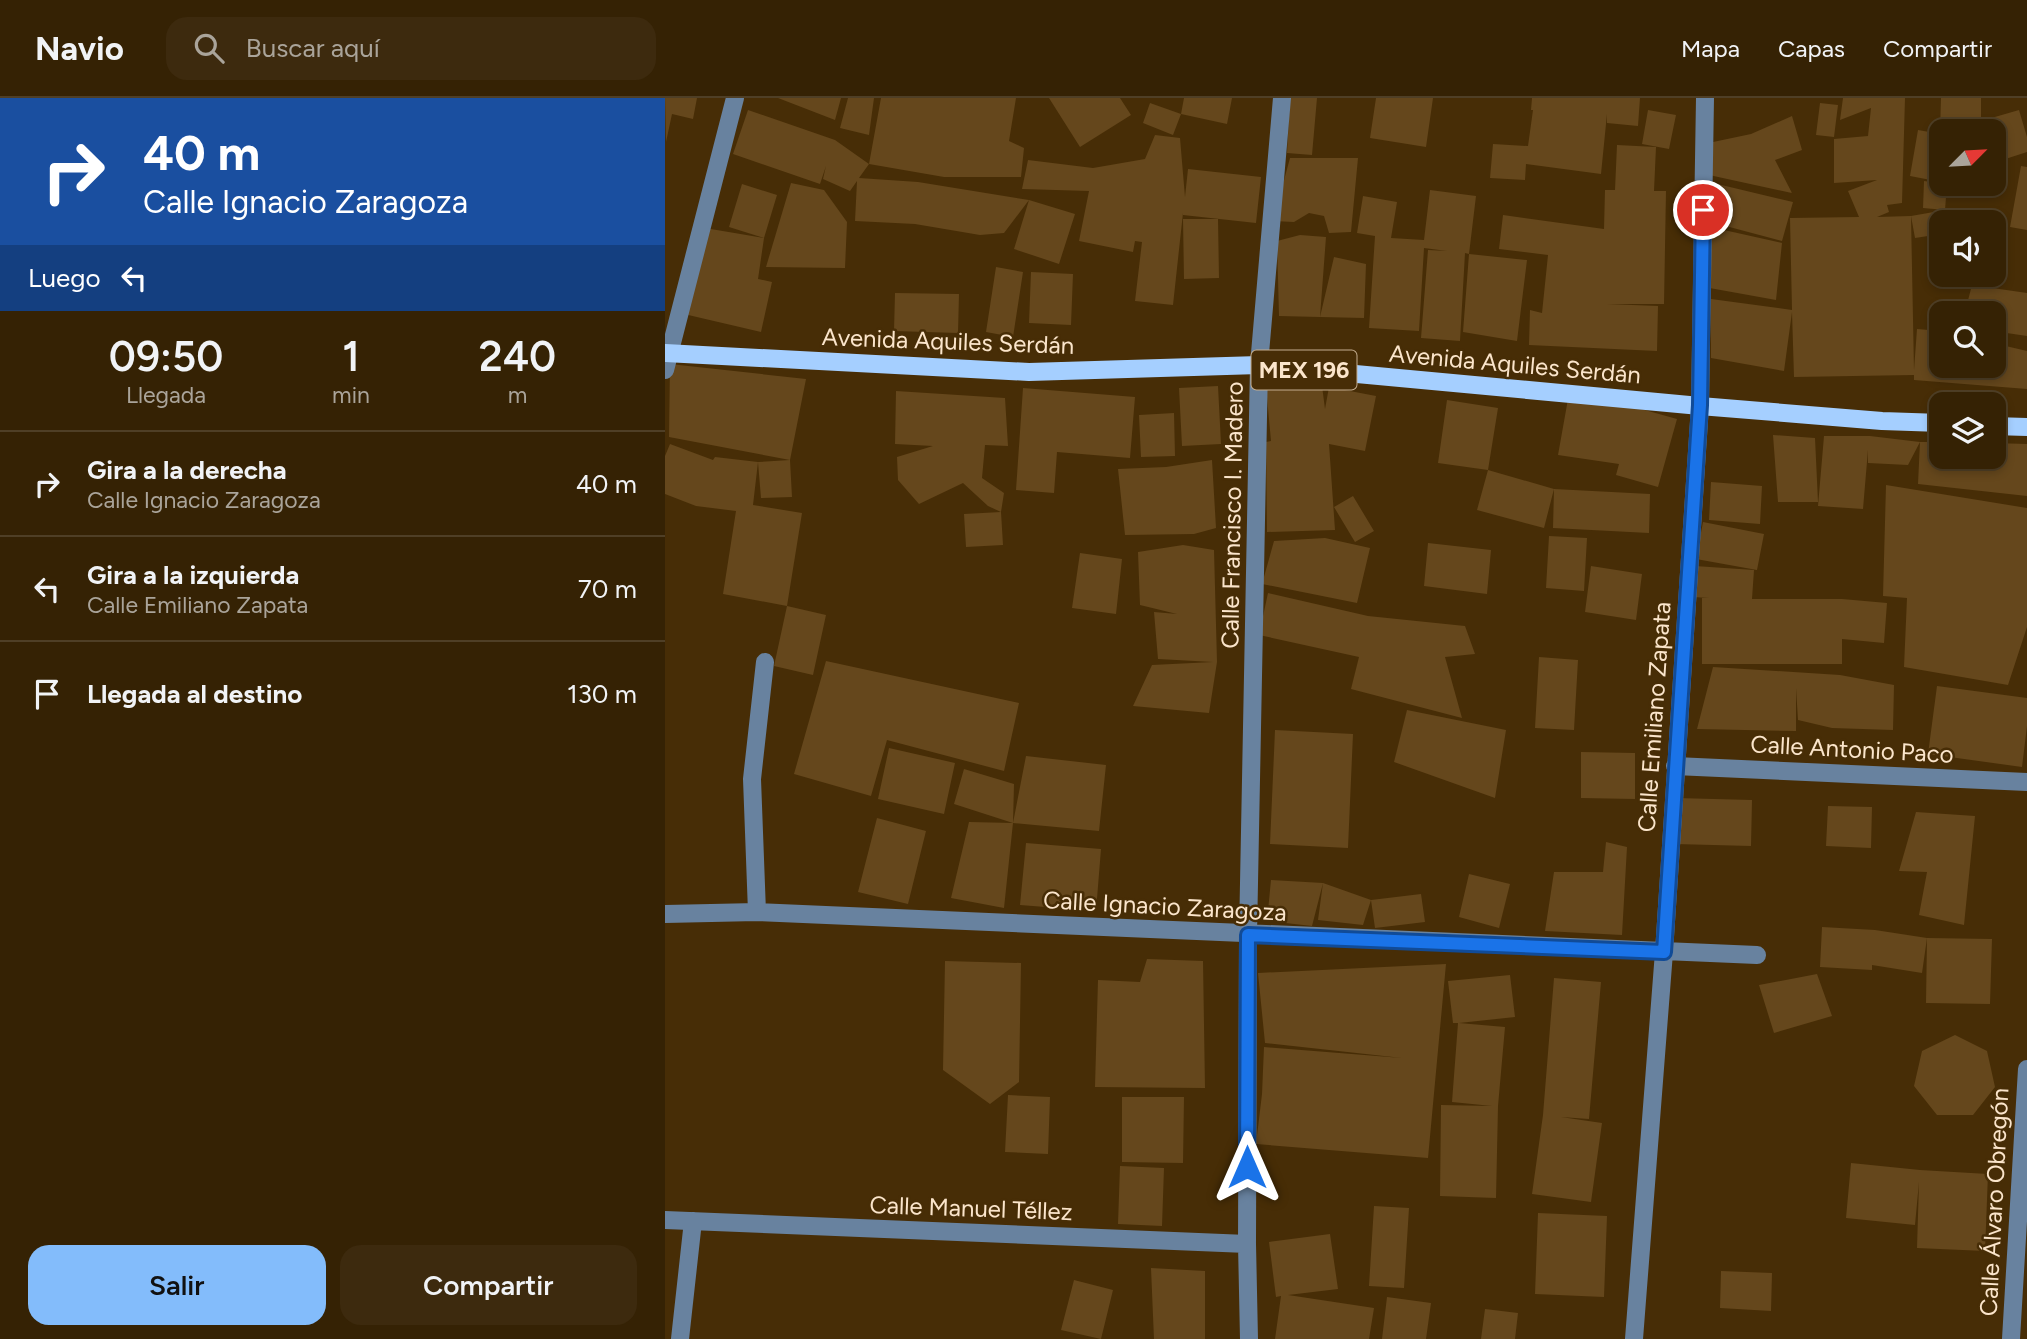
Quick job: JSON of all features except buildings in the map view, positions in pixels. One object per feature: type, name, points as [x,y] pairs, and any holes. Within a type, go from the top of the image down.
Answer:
[{"type":"main road","name":"Avenida Aquiles Serdán","points":[[666,359],[1029,372],[1259,366],[1882,421],[1929,423]]},
{"type":"main road","points":[[2006,426],[2027,427]]},
{"type":"street","points":[[666,359],[735,98]]},
{"type":"street","name":"Calle Francisco I. Madero","points":[[1249,1339],[1248,935],[1259,366],[1282,98]]},
{"type":"street","name":"Calle Emiliano Zapata","points":[[1634,1339],[1664,952],[1700,405],[1705,98]]},
{"type":"street","points":[[757,912],[752,779],[765,662]]},
{"type":"street","name":"Calle Antonio Paco","points":[[1675,766],[2027,782]]},
{"type":"street","name":"Calle Ignacio Zaragoza","points":[[665,914],[757,912],[1757,956]]},
{"type":"street","name":"Calle Álvaro Obregón","points":[[2011,1339],[2027,1069]]},
{"type":"street","name":"Calle Manuel Téllez","points":[[665,1220],[1247,1244]]},
{"type":"street","points":[[680,1339],[694,1220]]},
{"type":"route","points":[[1247,1167],[1248,935],[1664,952],[1700,405],[1703,210]]}]
